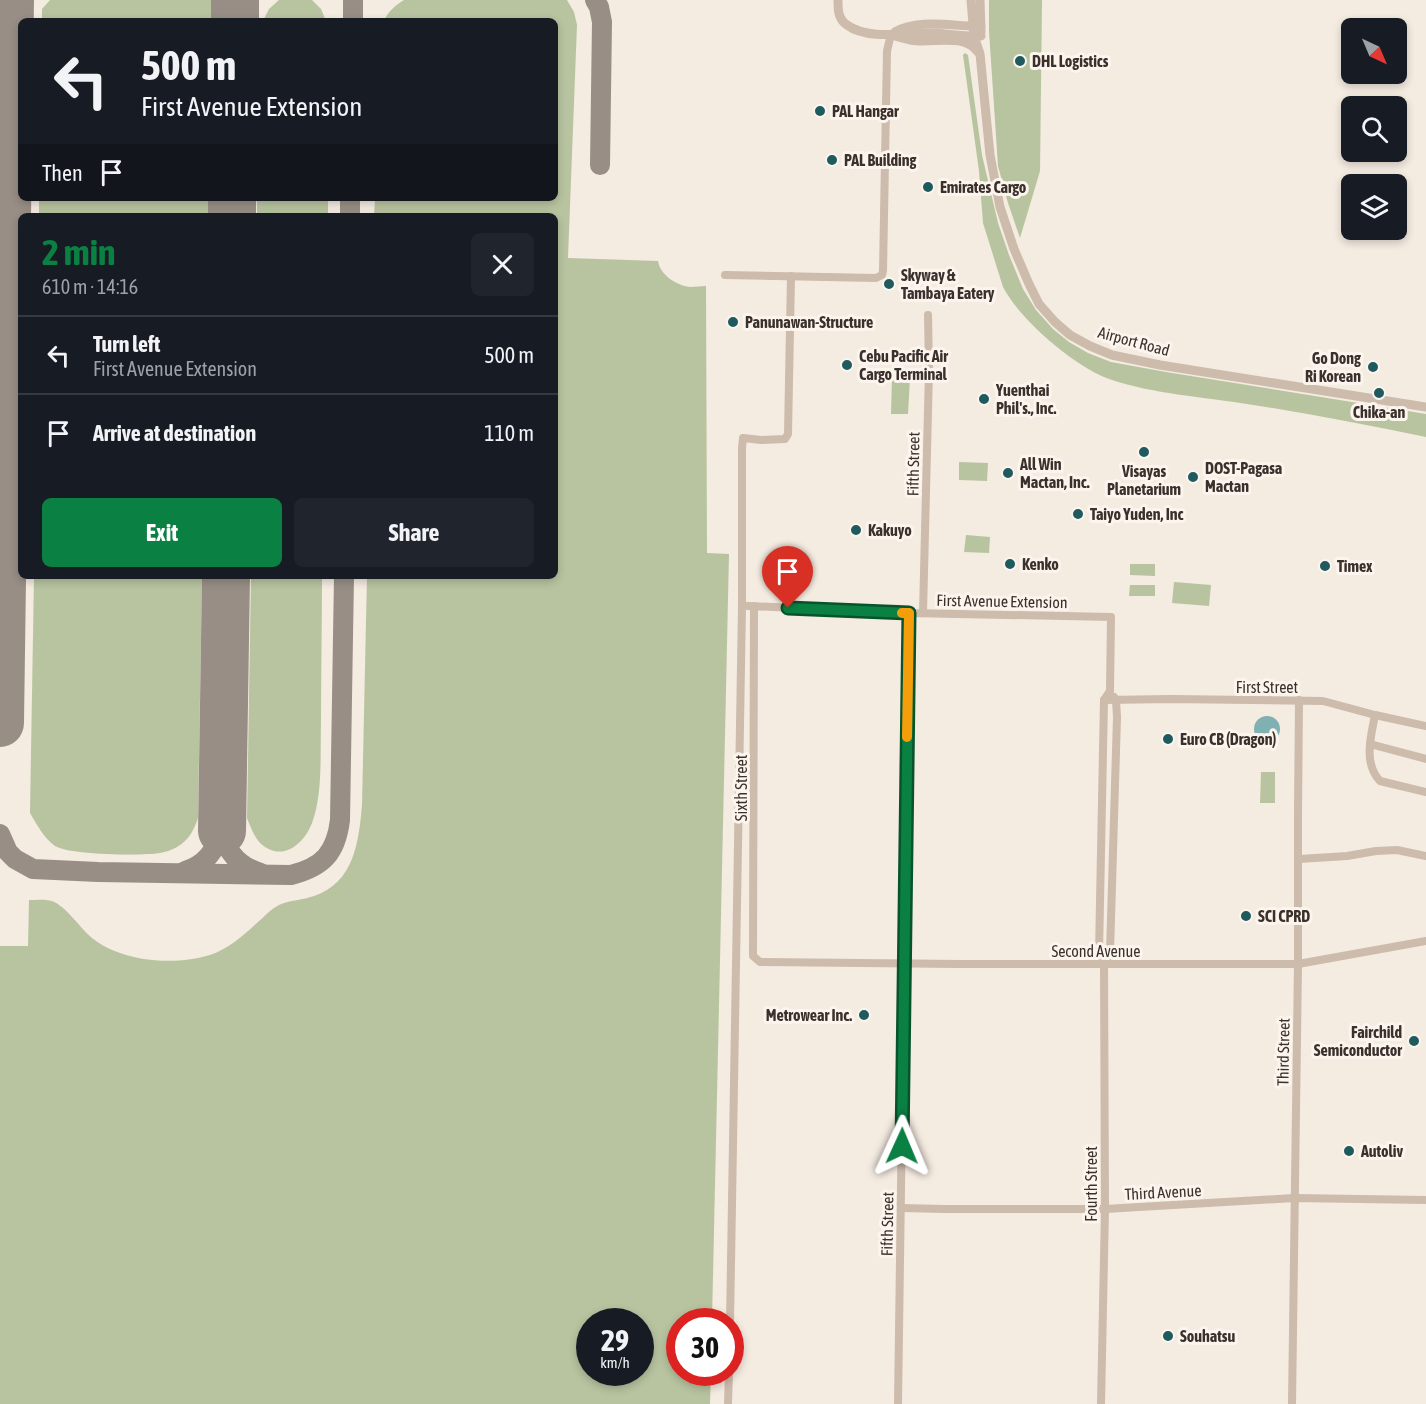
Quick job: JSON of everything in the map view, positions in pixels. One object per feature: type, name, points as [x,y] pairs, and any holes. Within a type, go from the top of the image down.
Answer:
[{"type":"street","points":[[838,0],[839,15],[842,21],[847,26],[865,33],[978,36]]},
{"type":"street","name":"Airport Road","points":[[971,0],[977,26],[990,155],[1000,207],[1014,249],[1039,304],[1055,322],[1070,335],[1112,355],[1161,365],[1426,407]]},
{"type":"street","name":"Airport Road","points":[[977,26],[980,0]]},
{"type":"street","points":[[891,34],[908,26],[941,24],[977,26]]},
{"type":"street","points":[[891,34],[917,41],[966,42],[980,51]]},
{"type":"street","points":[[725,275],[876,278],[882,275],[887,51],[891,34]]},
{"type":"street","points":[[730,1308],[742,606],[742,448],[743,438],[785,439],[788,434],[792,276]]},
{"type":"street","name":"Fifth Street","points":[[923,613],[929,370],[928,315]]},
{"type":"street","name":"First Avenue Extension","points":[[751,606],[909,613],[1111,617],[1110,691]]},
{"type":"street","name":"Sixth Street","points":[[751,606],[753,956],[765,963]]},
{"type":"street","name":"Fifth Street","points":[[898,1404],[909,613]]},
{"type":"street","points":[[1104,700],[1110,691],[1116,700]]},
{"type":"street","name":"First Street","points":[[1104,700],[1323,701],[1426,726]]},
{"type":"street","name":"Fourth Street","points":[[1101,1404],[1105,1209],[1104,965],[1099,953],[1104,700]]},
{"type":"street","name":"Fourth Street","points":[[1104,965],[1110,953],[1116,700]]},
{"type":"street","name":"Third Street","points":[[1292,1404],[1299,700]]},
{"type":"street","points":[[1375,715],[1370,744],[1370,761],[1375,776],[1380,781],[1426,792]]},
{"type":"street","points":[[1104,717],[1117,717]]},
{"type":"street","points":[[1370,744],[1426,759]]},
{"type":"street","points":[[1103,773],[1115,773]]},
{"type":"street","points":[[1102,822],[1114,822]]},
{"type":"street","points":[[1299,859],[1397,850],[1426,856]]},
{"type":"street","points":[[1101,866],[1113,866]]},
{"type":"street","name":"Second Avenue","points":[[765,963],[1298,964],[1426,941]]},
{"type":"street","name":"Third Avenue","points":[[901,1208],[1105,1209],[1294,1198],[1426,1200]]},
{"type":"street","points":[[728,1404],[729,1386]]},
{"type":"green space","points":[[50,0],[211,0],[211,18],[42,18],[42,9]]},
{"type":"green space","points":[[279,0],[312,0],[321,9],[325,18],[264,18],[269,9]]},
{"type":"green space","points":[[404,0],[567,0],[574,12],[577,25],[568,258],[658,261],[662,271],[675,282],[691,287],[706,286],[707,553],[729,554],[712,1308],[666,1308],[666,1386],[711,1386],[710,1404],[0,1404],[0,946],[28,946],[29,900],[49,900],[57,904],[68,912],[92,938],[104,946],[133,957],[165,961],[196,958],[224,949],[276,907],[327,890],[338,881],[352,859],[361,819],[367,579],[558,579],[558,213],[374,213],[375,201],[558,201],[558,18],[386,18],[390,11]]},
{"type":"green space","points":[[989,0],[1042,0],[1040,171],[1020,238],[998,166]]},
{"type":"green space","points":[[965,53],[968,55],[982,155],[998,223],[1023,289],[1036,310],[1053,329],[1088,353],[1111,362],[1426,414],[1426,437],[1292,411],[1128,385],[1098,374],[1051,342],[1022,314],[1003,287],[983,223],[979,171],[963,55]]},
{"type":"green space","points":[[39,201],[208,201],[208,213],[39,213]]},
{"type":"green space","points":[[257,201],[328,201],[328,213],[257,213]]},
{"type":"green space","points":[[892,377],[910,378],[908,414],[891,414]]},
{"type":"green space","points":[[959,462],[988,463],[987,481],[959,480]]},
{"type":"green space","points":[[966,535],[990,537],[989,553],[964,552]]},
{"type":"green space","points":[[1130,564],[1155,564],[1155,576],[1130,575]]},
{"type":"green space","points":[[34,579],[202,579],[198,818],[188,838],[175,848],[160,853],[106,854],[75,851],[55,846],[47,839],[30,813]]},
{"type":"green space","points":[[251,579],[322,579],[321,760],[316,812],[306,835],[291,849],[278,852],[262,845],[253,833],[247,818]]},
{"type":"green space","points":[[1174,582],[1211,585],[1209,606],[1172,603]]},
{"type":"green space","points":[[1130,585],[1155,585],[1155,596],[1129,596]]},
{"type":"green space","points":[[1261,772],[1275,772],[1275,803],[1260,803]]},
{"type":"water","points":[[1267,716],[1276,720],[1280,729],[1276,738],[1267,742],[1258,738],[1254,729],[1258,720]]},
{"type":"taxiway","points":[[235,9],[236,0]]},
{"type":"taxiway","points":[[353,0],[353,18]]},
{"type":"taxiway","points":[[595,0],[602,22],[600,165]]},
{"type":"taxiway","points":[[350,201],[350,213]]},
{"type":"taxiway","points":[[5,347],[18,363]]},
{"type":"taxiway","points":[[4,417],[11,400],[18,392]]},
{"type":"taxiway","points":[[0,834],[8,852],[15,859],[33,869],[291,875],[320,863],[331,850],[340,820],[344,579]]},
{"type":"taxiway","points":[[222,831],[227,846],[235,858],[240,863],[261,873]]},
{"type":"taxiway","points":[[185,871],[204,861],[216,845],[222,831]]},
{"type":"runway","points":[[0,723],[10,0]]},
{"type":"runway","points":[[235,0],[235,18]]},
{"type":"runway","points":[[232,201],[232,213]]},
{"type":"runway","points":[[222,831],[226,579]]},
{"type":"slow traffic","points":[[902,613],[909,613],[907,737]]},
{"type":"place","name":"DHL Logistics","points":[[1020,61]]},
{"type":"place","name":"PAL Hangar","points":[[820,111]]},
{"type":"place","name":"PAL Building","points":[[832,160]]},
{"type":"place","name":"Emirates Cargo","points":[[928,187]]},
{"type":"place","name":"Skyway & Tambaya Eatery","points":[[889,284]]},
{"type":"place","name":"Panunawan-Structure","points":[[733,322]]},
{"type":"place","name":"Cebu Pacific Air Cargo Terminal","points":[[847,365]]},
{"type":"place","name":"Go Dong Ri Korean","points":[[1373,367]]},
{"type":"place","name":"Chika-an","points":[[1379,393]]},
{"type":"place","name":"Yuenthai Phil's., Inc.","points":[[984,399]]},
{"type":"place","name":"Visayas Planetarium","points":[[1144,452]]},
{"type":"place","name":"All Win Mactan, Inc.","points":[[1008,473]]},
{"type":"place","name":"DOST-Pagasa Mactan","points":[[1193,477]]},
{"type":"place","name":"Taiyo Yuden, Inc","points":[[1078,514]]},
{"type":"place","name":"Kakuyo","points":[[856,530]]},
{"type":"place","name":"Kenko","points":[[1010,564]]},
{"type":"place","name":"Timex","points":[[1325,566]]},
{"type":"place","name":"Euro CB (Dragon)","points":[[1168,739]]},
{"type":"place","name":"SCI CPRD","points":[[1246,916]]},
{"type":"place","name":"Metrowear Inc.","points":[[864,1015]]},
{"type":"place","name":"Fairchild Semiconductor","points":[[1414,1041]]},
{"type":"place","name":"Autoliv","points":[[1349,1151]]},
{"type":"place","name":"Souhatsu","points":[[1168,1336]]},
{"type":"route","points":[[788,608],[909,613],[902,1146]]}]
